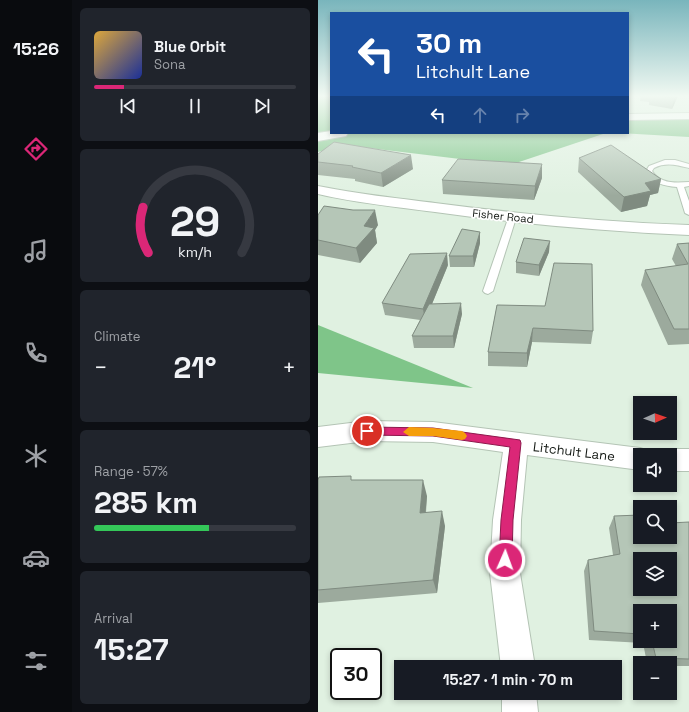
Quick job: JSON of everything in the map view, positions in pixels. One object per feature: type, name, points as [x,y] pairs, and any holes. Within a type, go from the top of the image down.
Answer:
[{"type":"street","points":[[318,137],[336,134]]},
{"type":"street","name":"Fisher Road","points":[[318,190],[346,196],[512,218],[611,227],[689,230]]},
{"type":"street","name":"Litchult Lane","points":[[318,436],[367,431],[433,432],[633,458]]},
{"type":"street","points":[[516,443],[507,520],[505,573],[517,660]]},
{"type":"street","points":[[677,460],[689,460]]},
{"type":"street","points":[[519,700],[520,712]]},
{"type":"lane","points":[[689,166],[680,163],[663,162],[651,167],[649,171],[655,179],[670,184],[689,184]]},
{"type":"lane","points":[[680,185],[689,213]]},
{"type":"lane","points":[[488,291],[512,218]]},
{"type":"green space","points":[[318,129],[330,129],[330,134],[603,134],[510,165],[344,145],[318,152]]},
{"type":"green space","points":[[629,129],[689,129],[689,137],[629,134]]},
{"type":"green space","points":[[318,325],[473,388],[318,373]]},
{"type":"building","points":[[334,142],[411,155],[381,173],[352,167],[353,166],[318,162],[318,154]]},
{"type":"building","points":[[611,145],[661,179],[645,183],[651,191],[624,197],[579,158]]},
{"type":"building","points":[[458,159],[542,164],[535,186],[442,180]]},
{"type":"building","points":[[324,206],[353,210],[375,210],[364,226],[374,228],[356,248],[318,240],[318,215]]},
{"type":"building","points":[[462,229],[480,232],[473,256],[449,256]]},
{"type":"building","points":[[524,238],[550,241],[539,265],[516,262]]},
{"type":"building","points":[[689,243],[689,329],[674,329],[645,270],[688,264],[677,244]]},
{"type":"building","points":[[447,253],[423,309],[382,303],[410,254]]},
{"type":"building","points":[[554,263],[592,264],[593,331],[533,328],[527,353],[488,352],[497,305],[545,306]]},
{"type":"building","points":[[461,303],[453,336],[412,336],[429,304]]},
{"type":"building","points":[[351,476],[351,480],[423,480],[420,513],[442,511],[433,580],[318,590],[318,480],[319,477]]},
{"type":"building","points":[[633,515],[633,544],[677,544],[677,523],[689,522],[689,659],[677,659],[677,656],[656,656],[654,648],[677,648],[677,604],[633,604],[633,634],[594,631],[588,560],[620,554],[614,516]]},
{"type":"slow traffic","points":[[409,432],[433,432],[462,436]]},
{"type":"route","points":[[367,431],[433,432],[516,443],[507,520],[505,560]]}]
